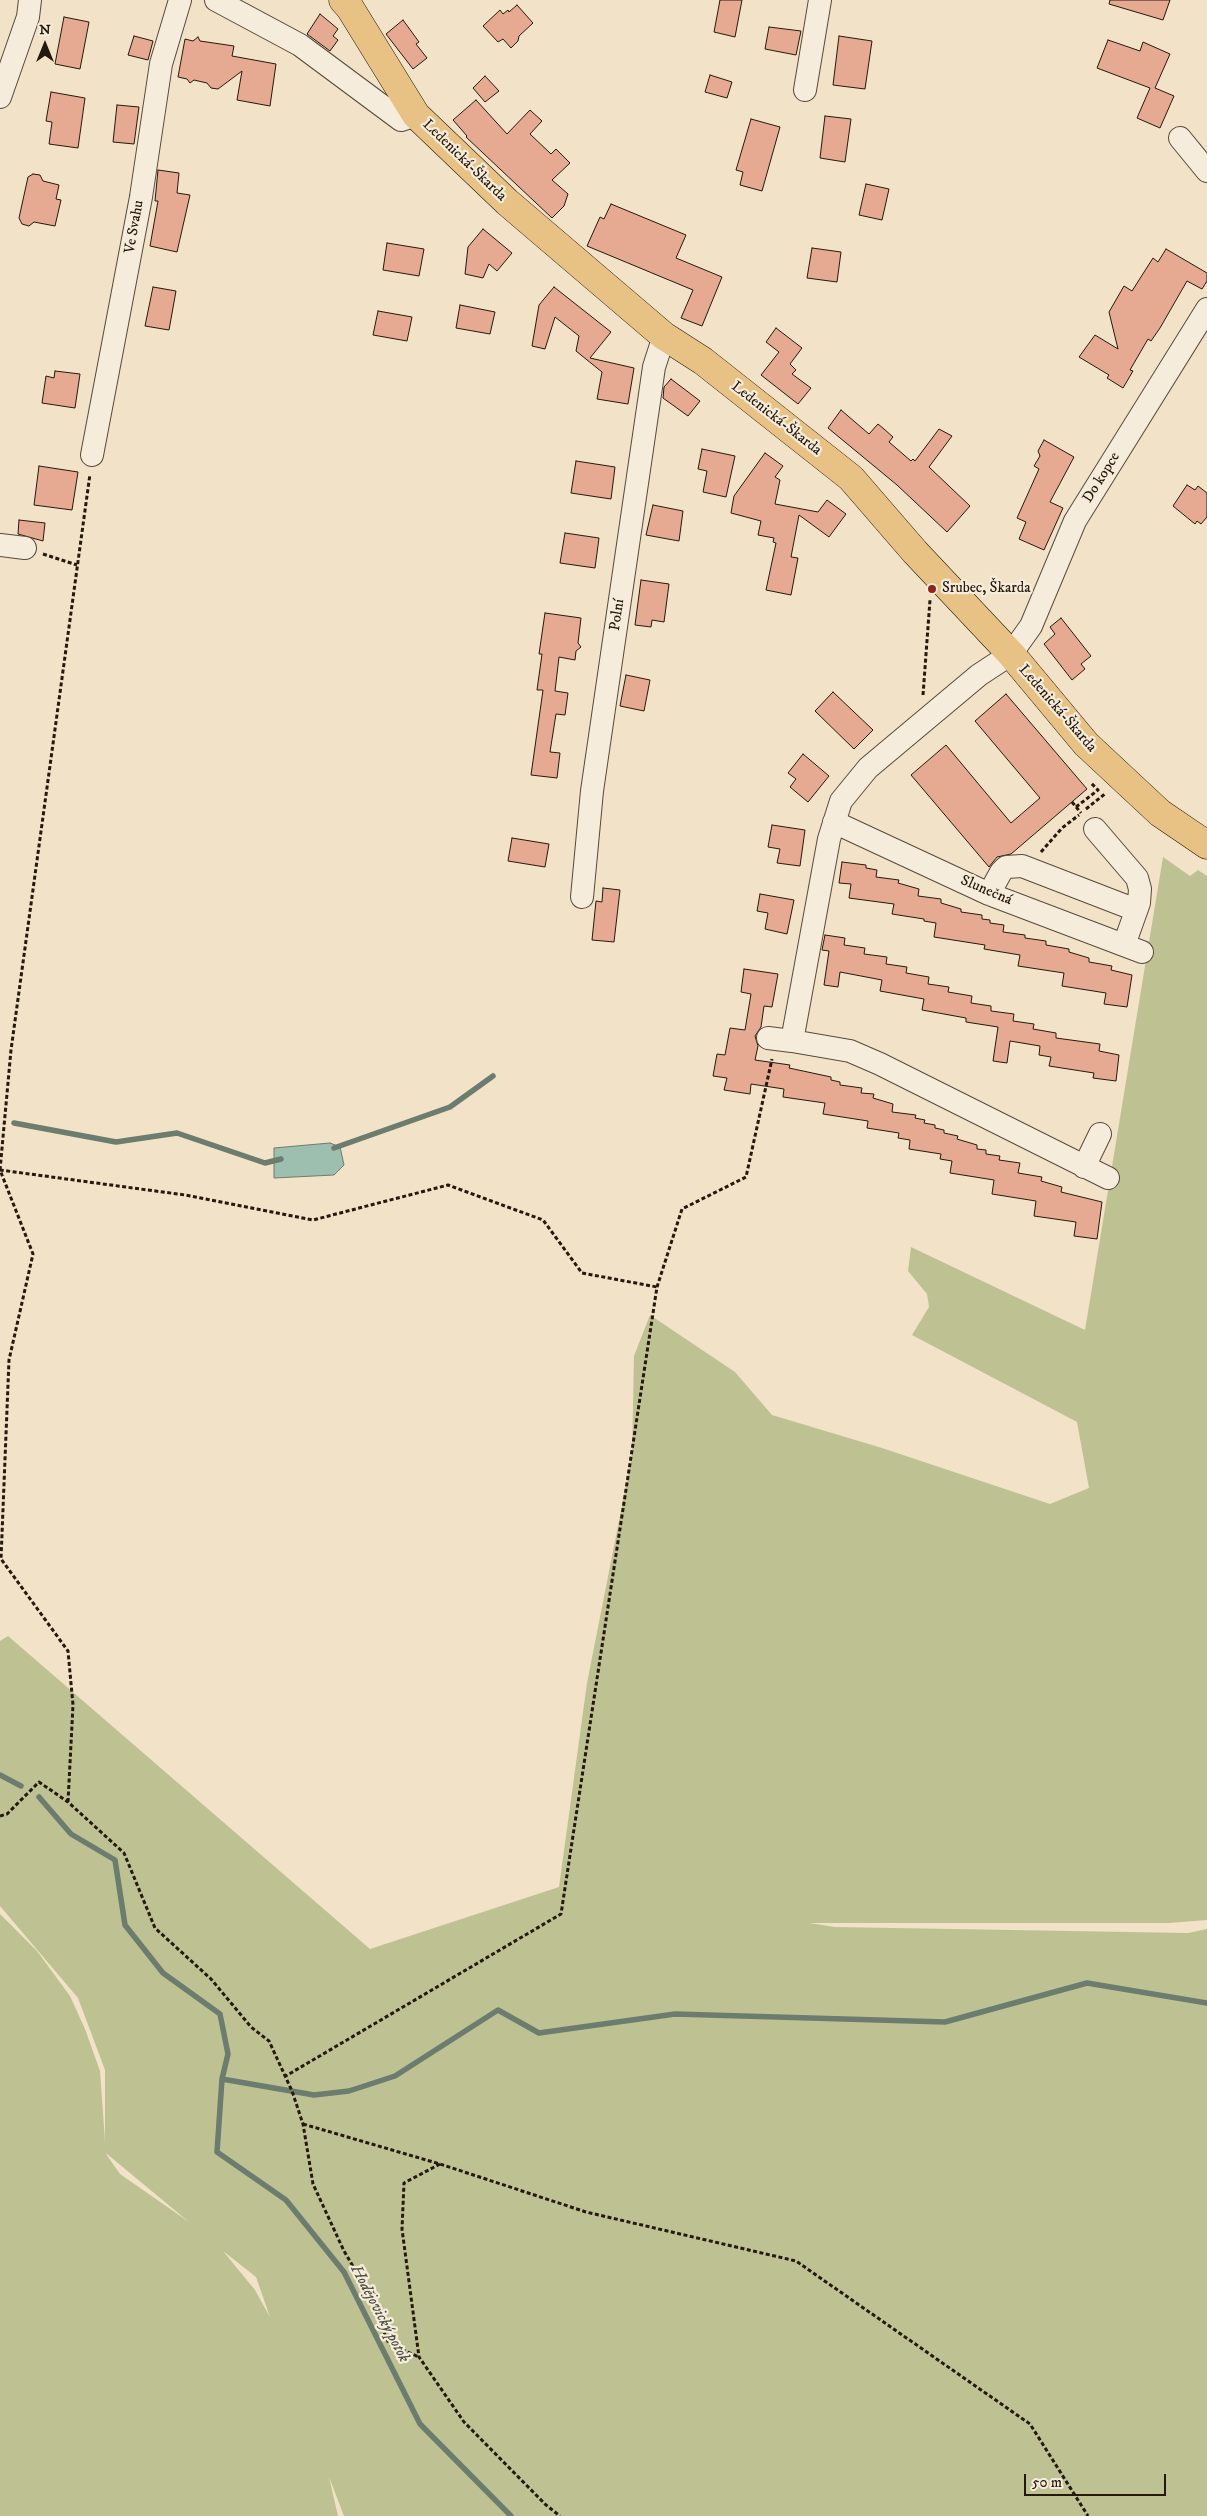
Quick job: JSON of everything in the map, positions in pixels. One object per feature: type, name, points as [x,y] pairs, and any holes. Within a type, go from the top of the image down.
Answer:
[{"type":"main road","name":"Ledenická-Škarda","points":[[343,0],[350,8],[416,115],[507,202],[664,336],[703,361],[851,478],[948,587],[1011,654],[1086,744],[1160,813],[1207,845]]},
{"type":"street","points":[[0,97],[28,17],[30,0]]},
{"type":"street","name":"Ve Svahu","points":[[92,455],[140,197],[161,64],[180,0]]},
{"type":"street","points":[[216,0],[300,45],[401,120],[416,115]]},
{"type":"street","points":[[805,90],[820,0]]},
{"type":"street","points":[[1180,138],[1207,171]]},
{"type":"street","name":"Do kopce","points":[[1011,654],[1032,626],[1076,521],[1207,309]]},
{"type":"street","name":"Polní","points":[[582,896],[594,772],[654,367],[664,336]]},
{"type":"street","points":[[0,545],[25,548]]},
{"type":"street","points":[[792,1041],[829,839],[841,801],[868,768],[979,676],[1011,654]]},
{"type":"street","points":[[989,894],[1001,872],[1006,867],[1022,866],[1136,910],[1140,889],[1137,878],[1088,821]]},
{"type":"street","name":"Slunečná","points":[[834,822],[989,894],[1133,948],[1136,910]]},
{"type":"street","points":[[768,1038],[850,1051],[880,1064],[1108,1178]]},
{"type":"street","points":[[1084,1167],[1100,1134]]},
{"type":"path","points":[[0,1170],[11,1050],[92,455]]},
{"type":"path","points":[[25,548],[77,565]]},
{"type":"path","points":[[937,711],[922,695],[930,600],[948,587]]},
{"type":"path","points":[[1030,869],[1033,860],[1062,828],[1088,821],[1105,794]]},
{"type":"path","points":[[1072,802],[1088,821]]},
{"type":"path","points":[[284,2077],[561,1914],[657,1287],[682,1209],[746,1177],[772,1058],[792,1041]]},
{"type":"path","points":[[68,1802],[73,1705],[68,1650],[1,1559],[9,1360],[33,1254],[0,1170],[185,1195],[313,1220],[448,1185],[544,1220],[582,1273],[657,1287]]},
{"type":"path","points":[[0,1816],[7,1814],[39,1782],[68,1802],[124,1854],[155,1928],[212,1979],[251,2027],[269,2041],[292,2091],[303,2124],[313,2184],[344,2251],[364,2285],[389,2344],[419,2357]]},
{"type":"path","points":[[303,2124],[440,2164],[586,2212],[796,2261],[1030,2424],[1088,2516]]},
{"type":"path","points":[[440,2164],[404,2183],[402,2229],[419,2357],[464,2422],[546,2506],[560,2516]]},
{"type":"shaded area","points":[[1163,857],[1190,876],[1198,870],[1207,876],[1207,1920],[1169,1923],[809,1923],[835,1927],[1188,1933],[1207,1929],[1207,2516],[344,2516],[329,2477],[338,2516],[0,2516],[0,1914],[37,1951],[70,1996],[85,2029],[100,2071],[105,2141],[105,2070],[78,1998],[0,1906],[0,1641],[8,1636],[370,1949],[559,1887],[587,1683],[632,1455],[634,1356],[650,1315],[735,1372],[772,1415],[882,1448],[1050,1504],[1089,1488],[1077,1422],[912,1335],[929,1307],[927,1294],[908,1271],[911,1247],[1085,1330]],"holes":[[[107,2154],[189,2222],[120,2174]],[[223,2251],[256,2277],[270,2317],[255,2290]]]},
{"type":"shaded area","points":[[330,1143],[340,1147],[344,1165],[334,1175],[274,1178],[274,1148]]},
{"type":"building","points":[[720,0],[742,0],[735,37],[714,32]]},
{"type":"building","points":[[1110,0],[1170,0],[1163,20],[1109,4]]},
{"type":"building","points":[[517,5],[533,23],[519,36],[518,41],[511,48],[503,39],[498,42],[483,26],[500,10],[503,14],[508,10],[509,12]]},
{"type":"building","points":[[320,14],[338,29],[333,36],[338,40],[330,51],[307,34]]},
{"type":"building","points":[[64,17],[89,22],[80,69],[55,64]]},
{"type":"building","points":[[403,20],[419,42],[416,44],[427,58],[413,69],[386,34]]},
{"type":"building","points":[[769,27],[801,31],[796,55],[765,49]]},
{"type":"building","points":[[134,36],[153,41],[148,60],[128,55]]},
{"type":"building","points":[[839,36],[872,41],[865,89],[833,85]]},
{"type":"building","points":[[198,37],[200,41],[234,46],[232,56],[276,64],[270,106],[237,100],[242,71],[218,89],[211,88],[207,83],[194,80],[190,83],[187,79],[178,77],[185,39],[193,41]]},
{"type":"building","points":[[1108,40],[1140,51],[1143,42],[1170,54],[1155,88],[1174,96],[1160,128],[1137,118],[1150,88],[1097,68]]},
{"type":"building","points":[[710,75],[732,82],[727,98],[705,92]]},
{"type":"building","points":[[485,76],[499,91],[485,102],[473,88]]},
{"type":"building","points":[[51,92],[85,98],[78,148],[49,144],[52,122],[46,121]]},
{"type":"building","points":[[476,100],[507,134],[530,110],[542,121],[530,134],[551,154],[556,149],[570,163],[552,180],[568,194],[564,206],[552,218],[466,137],[453,120]]},
{"type":"building","points":[[117,105],[139,107],[134,144],[113,142]]},
{"type":"building","points":[[825,116],[851,119],[845,162],[820,158]]},
{"type":"building","points":[[751,119],[780,127],[762,191],[740,185],[743,172],[736,170]]},
{"type":"building","points":[[158,170],[179,173],[177,193],[190,195],[177,252],[150,246],[158,201],[155,201]]},
{"type":"building","points":[[33,174],[40,175],[43,181],[59,185],[56,199],[61,200],[55,226],[34,222],[29,226],[22,224],[19,218],[28,177]]},
{"type":"building","points":[[866,184],[889,189],[882,220],[859,215]]},
{"type":"building","points":[[611,204],[686,235],[676,258],[722,277],[702,326],[681,318],[693,290],[587,246],[600,217],[604,219]]},
{"type":"building","points":[[483,229],[512,253],[497,271],[489,264],[483,278],[465,274],[468,247]]},
{"type":"building","points":[[387,243],[424,249],[419,276],[383,270]]},
{"type":"building","points":[[812,248],[841,252],[837,282],[807,278]]},
{"type":"building","points":[[1166,249],[1207,273],[1207,281],[1202,289],[1187,281],[1160,328],[1151,341],[1148,339],[1130,370],[1133,371],[1123,388],[1107,378],[1109,375],[1079,357],[1095,335],[1118,349],[1109,312],[1124,286],[1132,291],[1153,258],[1158,262]]},
{"type":"building","points":[[153,287],[176,291],[169,330],[145,326]]},
{"type":"building","points":[[554,287],[611,332],[590,358],[634,368],[628,404],[597,399],[602,372],[576,351],[579,336],[555,317],[545,349],[532,346],[539,305]]},
{"type":"building","points":[[460,305],[495,312],[490,334],[456,328]]},
{"type":"building","points":[[378,311],[412,317],[407,341],[373,335]]},
{"type":"building","points":[[776,328],[802,348],[790,364],[796,370],[792,374],[811,388],[798,404],[761,375],[779,352],[766,342]]},
{"type":"building","points":[[55,371],[80,374],[75,408],[42,403],[46,376],[54,378]]},
{"type":"building","points":[[671,379],[700,401],[688,416],[663,398],[664,387]]},
{"type":"building","points":[[841,410],[869,434],[878,424],[893,437],[889,442],[911,461],[913,459],[915,461],[939,429],[952,436],[929,467],[970,506],[947,532],[897,485],[828,428]]},
{"type":"building","points":[[1044,440],[1074,457],[1050,502],[1063,508],[1044,550],[1019,539],[1026,522],[1017,518],[1039,469],[1034,466],[1040,456],[1038,451]]},
{"type":"building","points":[[702,449],[735,456],[726,497],[703,492],[707,471],[698,469]]},
{"type":"building","points":[[765,453],[783,466],[775,477],[780,480],[775,504],[818,512],[827,500],[846,514],[829,537],[799,515],[791,557],[798,558],[791,595],[766,590],[776,543],[773,542],[774,538],[758,535],[761,521],[731,513],[734,496]]},
{"type":"building","points":[[576,461],[615,467],[611,499],[571,493]]},
{"type":"building","points":[[39,466],[78,472],[72,510],[34,505]]},
{"type":"building","points":[[1187,485],[1195,490],[1198,486],[1207,493],[1207,517],[1201,524],[1197,521],[1195,524],[1173,506]]},
{"type":"building","points":[[653,505],[683,511],[679,541],[646,535]]},
{"type":"building","points":[[19,520],[45,523],[43,541],[18,534]]},
{"type":"building","points":[[565,533],[599,538],[595,568],[560,563]]},
{"type":"building","points":[[641,580],[669,584],[664,622],[652,620],[651,627],[635,625]]},
{"type":"building","points":[[545,613],[581,618],[578,643],[581,647],[576,651],[575,660],[559,657],[555,691],[568,693],[565,715],[556,714],[550,752],[560,753],[557,778],[531,775],[543,690],[537,690],[542,654],[539,654]]},
{"type":"building","points":[[1061,618],[1091,656],[1081,664],[1085,669],[1072,680],[1044,644],[1055,634],[1050,627]]},
{"type":"building","points":[[626,675],[650,680],[644,711],[620,706]]},
{"type":"building","points":[[833,692],[873,730],[854,749],[815,711]]},
{"type":"building","points":[[1006,694],[1087,789],[1011,854],[997,857],[989,867],[911,775],[946,745],[1011,823],[1040,798],[975,721]]},
{"type":"building","points":[[803,754],[829,776],[808,802],[790,787],[796,779],[788,773]]},
{"type":"building","points":[[772,825],[805,830],[800,866],[777,863],[780,849],[768,847]]},
{"type":"building","points":[[512,838],[549,844],[545,867],[508,861]]},
{"type":"building","points":[[842,862],[866,865],[866,868],[877,870],[876,877],[899,880],[898,883],[919,889],[918,896],[941,899],[941,903],[961,909],[961,912],[982,915],[982,919],[990,920],[990,923],[1004,925],[1003,932],[1025,935],[1025,938],[1046,941],[1046,945],[1069,949],[1069,952],[1089,958],[1089,962],[1112,966],[1111,970],[1132,975],[1127,1007],[1104,1004],[1106,993],[1062,986],[1064,973],[1018,966],[1020,955],[984,949],[985,945],[934,937],[936,923],[924,921],[924,919],[892,914],[894,904],[849,898],[851,884],[839,883]]},
{"type":"building","points":[[603,888],[620,890],[614,942],[592,940],[596,901],[602,902]]},
{"type":"building","points":[[760,894],[794,900],[787,934],[765,929],[768,913],[757,911]]},
{"type":"building","points":[[825,935],[845,938],[844,945],[865,948],[864,954],[887,957],[886,964],[907,967],[906,973],[929,977],[928,984],[949,987],[948,992],[972,996],[971,1003],[991,1006],[991,1011],[1014,1014],[1013,1021],[1034,1024],[1033,1029],[1056,1033],[1056,1038],[1100,1044],[1099,1051],[1119,1055],[1116,1081],[1093,1078],[1094,1073],[1049,1066],[1051,1057],[1039,1055],[1040,1046],[1010,1041],[1007,1063],[993,1061],[998,1027],[966,1022],[966,1018],[922,1010],[924,999],[880,991],[882,980],[840,972],[838,987],[824,985],[829,951],[822,950]]},
{"type":"building","points":[[744,969],[778,974],[772,1007],[764,1006],[761,1027],[755,1036],[758,1046],[755,1060],[790,1065],[789,1068],[831,1077],[831,1080],[840,1082],[840,1085],[862,1088],[861,1093],[874,1094],[873,1098],[893,1104],[892,1112],[916,1115],[915,1118],[925,1120],[924,1123],[935,1125],[935,1128],[944,1130],[944,1133],[958,1136],[957,1139],[977,1145],[977,1149],[986,1150],[986,1154],[1000,1156],[999,1160],[1020,1163],[1018,1173],[1042,1177],[1041,1181],[1062,1187],[1061,1192],[1102,1202],[1097,1239],[1074,1236],[1076,1222],[1034,1216],[1036,1201],[992,1194],[994,1180],[950,1173],[952,1161],[940,1159],[941,1154],[909,1149],[910,1140],[898,1138],[899,1133],[867,1128],[868,1121],[823,1114],[825,1103],[783,1097],[784,1089],[751,1084],[750,1094],[724,1090],[727,1078],[713,1076],[717,1054],[725,1055],[730,1028],[745,1030],[751,994],[741,992]]},
{"type":"waterway","points":[[334,1148],[450,1107],[493,1076]]},
{"type":"waterway","points":[[14,1123],[116,1142],[177,1133],[265,1163],[281,1159]]},
{"type":"waterway","name":"Hodějovický potok","points":[[0,1775],[21,1786]]},
{"type":"waterway","name":"Hodějovický potok","points":[[39,1797],[71,1834],[115,1860],[125,1925],[163,1973],[220,2014],[228,2054],[222,2079],[217,2152],[286,2200],[344,2272],[420,2424],[511,2516]]},
{"type":"waterway","points":[[222,2079],[314,2095],[349,2091],[395,2076],[498,2010],[539,2033],[675,2014],[945,2022],[1087,1983],[1207,2003]]},
{"type":"place","name":"Srubec, Škarda","points":[[932,589]]}]
